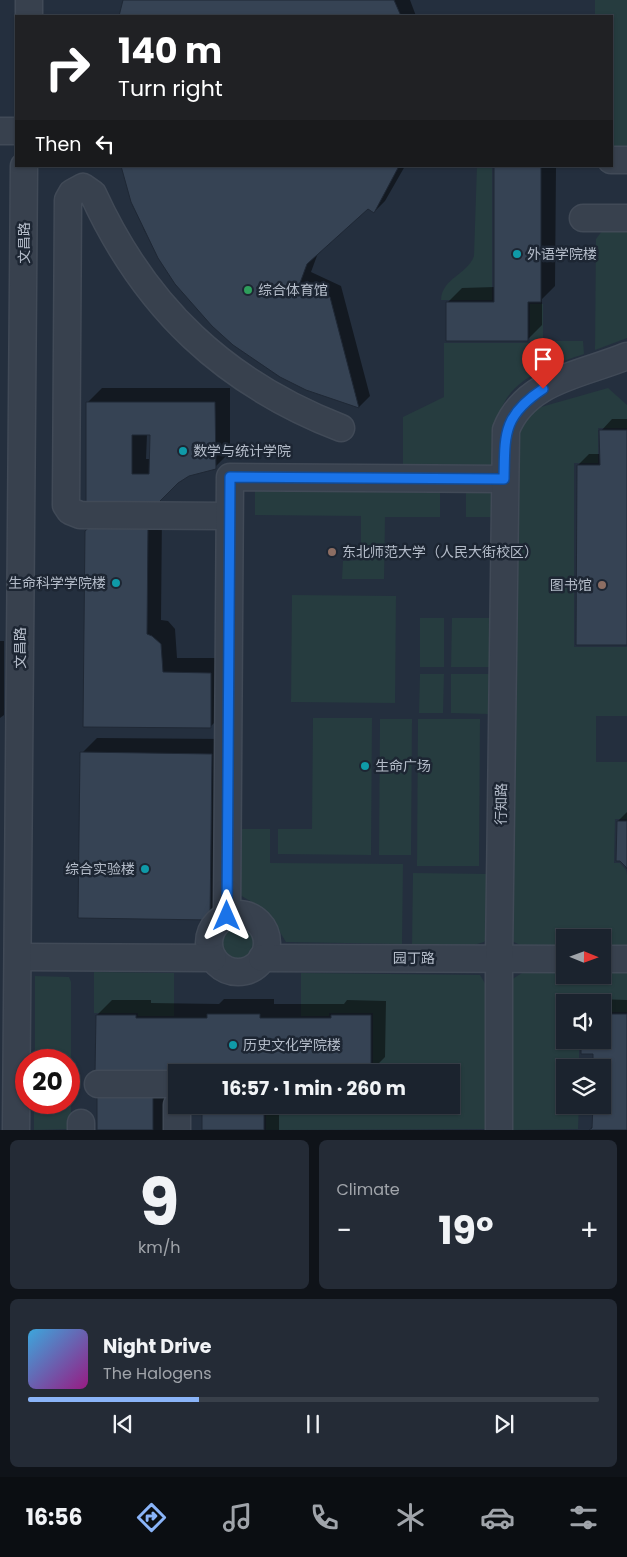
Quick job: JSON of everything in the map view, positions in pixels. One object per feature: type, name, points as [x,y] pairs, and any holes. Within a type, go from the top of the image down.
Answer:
[{"type":"street","points":[[29,15],[30,0]]},
{"type":"street","points":[[0,131],[15,131]]},
{"type":"street","points":[[613,160],[627,160]]},
{"type":"street","name":"文昌路","points":[[16,1130],[12,940],[10,570],[24,167]]},
{"type":"street","points":[[230,516],[80,515],[70,511],[66,505],[68,200],[72,192],[83,188],[94,194],[113,234],[150,292],[197,342],[223,364],[258,388],[310,416],[341,428]]},
{"type":"street","points":[[583,218],[627,218]]},
{"type":"street","name":"行知路","points":[[499,1130],[499,959],[506,430],[510,420],[519,409],[533,395],[552,382],[627,356]]},
{"type":"street","points":[[227,916],[230,477],[504,479]]},
{"type":"street","points":[[245,915],[261,925],[267,943],[262,958],[253,968],[235,972],[220,966],[213,958],[209,946],[209,936],[213,928],[227,916],[245,915]]},
{"type":"street","points":[[12,940],[213,958]]},
{"type":"street","name":"园丁路","points":[[262,958],[556,959]]},
{"type":"street","points":[[611,959],[627,959]]},
{"type":"street","points":[[98,1084],[168,1084]]},
{"type":"street","points":[[177,1114],[177,1130]]},
{"type":"green space","points":[[595,0],[627,0],[627,151],[613,151],[613,15],[595,15]]},
{"type":"green space","points":[[477,167],[492,167],[492,300],[441,300],[442,293],[450,281],[466,268],[474,256]]},
{"type":"green space","points":[[627,227],[627,338],[595,350],[596,239],[602,231]]},
{"type":"green space","points":[[530,304],[543,304],[543,341],[583,341],[584,354],[544,369],[520,384],[511,393],[503,405],[499,418],[497,469],[403,468],[403,417],[444,397],[444,343],[530,343]]},
{"type":"green space","points":[[608,388],[627,405],[627,428],[598,428],[598,463],[574,463],[574,647],[627,647],[627,716],[596,716],[596,762],[627,762],[627,819],[615,819],[614,863],[620,863],[626,870],[627,875],[627,946],[611,946],[611,929],[556,929],[556,946],[522,946],[512,941],[516,446],[519,431],[534,409]]},
{"type":"green space","points":[[255,489],[440,491],[440,517],[385,517],[384,579],[342,579],[343,561],[361,560],[361,516],[255,515]]},
{"type":"green space","points":[[466,491],[491,491],[491,517],[466,517]]},
{"type":"green space","points":[[292,595],[396,596],[395,703],[291,702]]},
{"type":"green space","points":[[420,618],[444,618],[444,667],[420,667]]},
{"type":"green space","points":[[452,618],[490,618],[490,667],[451,667]]},
{"type":"green space","points":[[420,674],[444,674],[443,713],[419,713]]},
{"type":"green space","points":[[451,674],[490,674],[489,714],[451,713]]},
{"type":"green space","points":[[313,718],[372,718],[371,855],[278,854],[278,829],[312,829]]},
{"type":"green space","points":[[380,719],[412,719],[411,855],[379,855]]},
{"type":"green space","points":[[418,719],[480,719],[479,866],[417,866]]},
{"type":"green space","points":[[240,829],[270,829],[270,863],[403,864],[402,944],[286,942],[267,911],[240,895]]},
{"type":"green space","points":[[413,873],[488,874],[487,937],[484,942],[474,945],[412,945]]},
{"type":"green space","points":[[242,923],[249,926],[255,932],[258,943],[257,951],[249,960],[242,963],[234,963],[227,960],[219,951],[218,939],[221,932],[230,924]]},
{"type":"green space","points":[[94,972],[174,973],[174,1016],[138,1016],[138,1013],[94,1013]]},
{"type":"green space","points":[[301,973],[480,975],[486,985],[486,1129],[266,1130],[266,1114],[460,1114],[460,1064],[373,1064],[373,1013],[329,1013],[329,1016],[301,1016]]},
{"type":"green space","points":[[522,973],[556,973],[556,984],[611,984],[611,973],[627,973],[627,1012],[611,1012],[611,994],[556,994],[556,1049],[579,1049],[579,1059],[556,1059],[556,1114],[579,1114],[578,1129],[510,1130],[511,980]]},
{"type":"green space","points":[[35,976],[69,977],[71,982],[71,1049],[35,1049]]},
{"type":"green space","points":[[34,1114],[71,1114],[71,1129],[34,1130]]},
{"type":"building","points":[[123,0],[394,0],[401,15],[119,15]]},
{"type":"building","name":"综合体育馆","points":[[121,167],[398,167],[374,213],[368,209],[307,264],[300,283],[330,297],[359,408],[306,390],[280,377],[233,345],[212,326],[175,284],[158,258],[131,202]]},
{"type":"building","name":"外语学院楼","points":[[494,167],[541,167],[541,302],[528,302],[528,341],[446,341],[446,302],[494,302]]},
{"type":"building","name":"数学与统计学院","points":[[86,402],[215,402],[216,469],[189,476],[178,483],[155,506],[86,505]],"holes":[[[132,435],[150,435],[149,474],[132,474]]]},
{"type":"building","name":"图书馆","points":[[599,430],[627,430],[627,645],[576,645],[577,465],[600,465]]},
{"type":"building","name":"生命科学学院楼","points":[[92,525],[148,525],[147,634],[161,644],[163,672],[211,673],[211,728],[83,727],[85,531]]},
{"type":"building","name":"综合实验楼","points":[[80,752],[212,754],[210,920],[78,918]]},
{"type":"building","points":[[617,821],[627,821],[627,868],[620,861],[616,861]]},
{"type":"building","name":"历史文化学院楼","points":[[207,1014],[260,1014],[260,1018],[331,1018],[331,1015],[371,1015],[371,1064],[168,1064],[168,1073],[95,1073],[96,1015],[136,1015],[136,1018],[207,1018]]},
{"type":"building","points":[[611,1014],[627,1014],[627,1130],[589,1130],[592,1128],[593,1114],[611,1114],[611,1059],[593,1059],[593,1054],[581,1054],[581,1049],[611,1049]]},
{"type":"building","points":[[97,1094],[153,1094],[153,1130],[97,1130]]},
{"type":"building","points":[[202,1114],[264,1114],[264,1130],[202,1130]]},
{"type":"place","name":"外语学院楼","points":[[517,254]]},
{"type":"place","name":"综合体育馆","points":[[248,290]]},
{"type":"place","name":"数学与统计学院","points":[[183,451]]},
{"type":"place","name":"东北师范大学（人民大街校区）","points":[[332,552]]},
{"type":"place","name":"生命科学学院楼","points":[[116,583]]},
{"type":"place","name":"图书馆","points":[[602,585]]},
{"type":"place","name":"生命广场","points":[[365,766]]},
{"type":"place","name":"综合实验楼","points":[[145,869]]},
{"type":"place","name":"历史文化学院楼","points":[[233,1045]]},
{"type":"route","points":[[227,916],[230,477],[504,479],[506,430],[510,420],[533,395],[543,389]]}]
